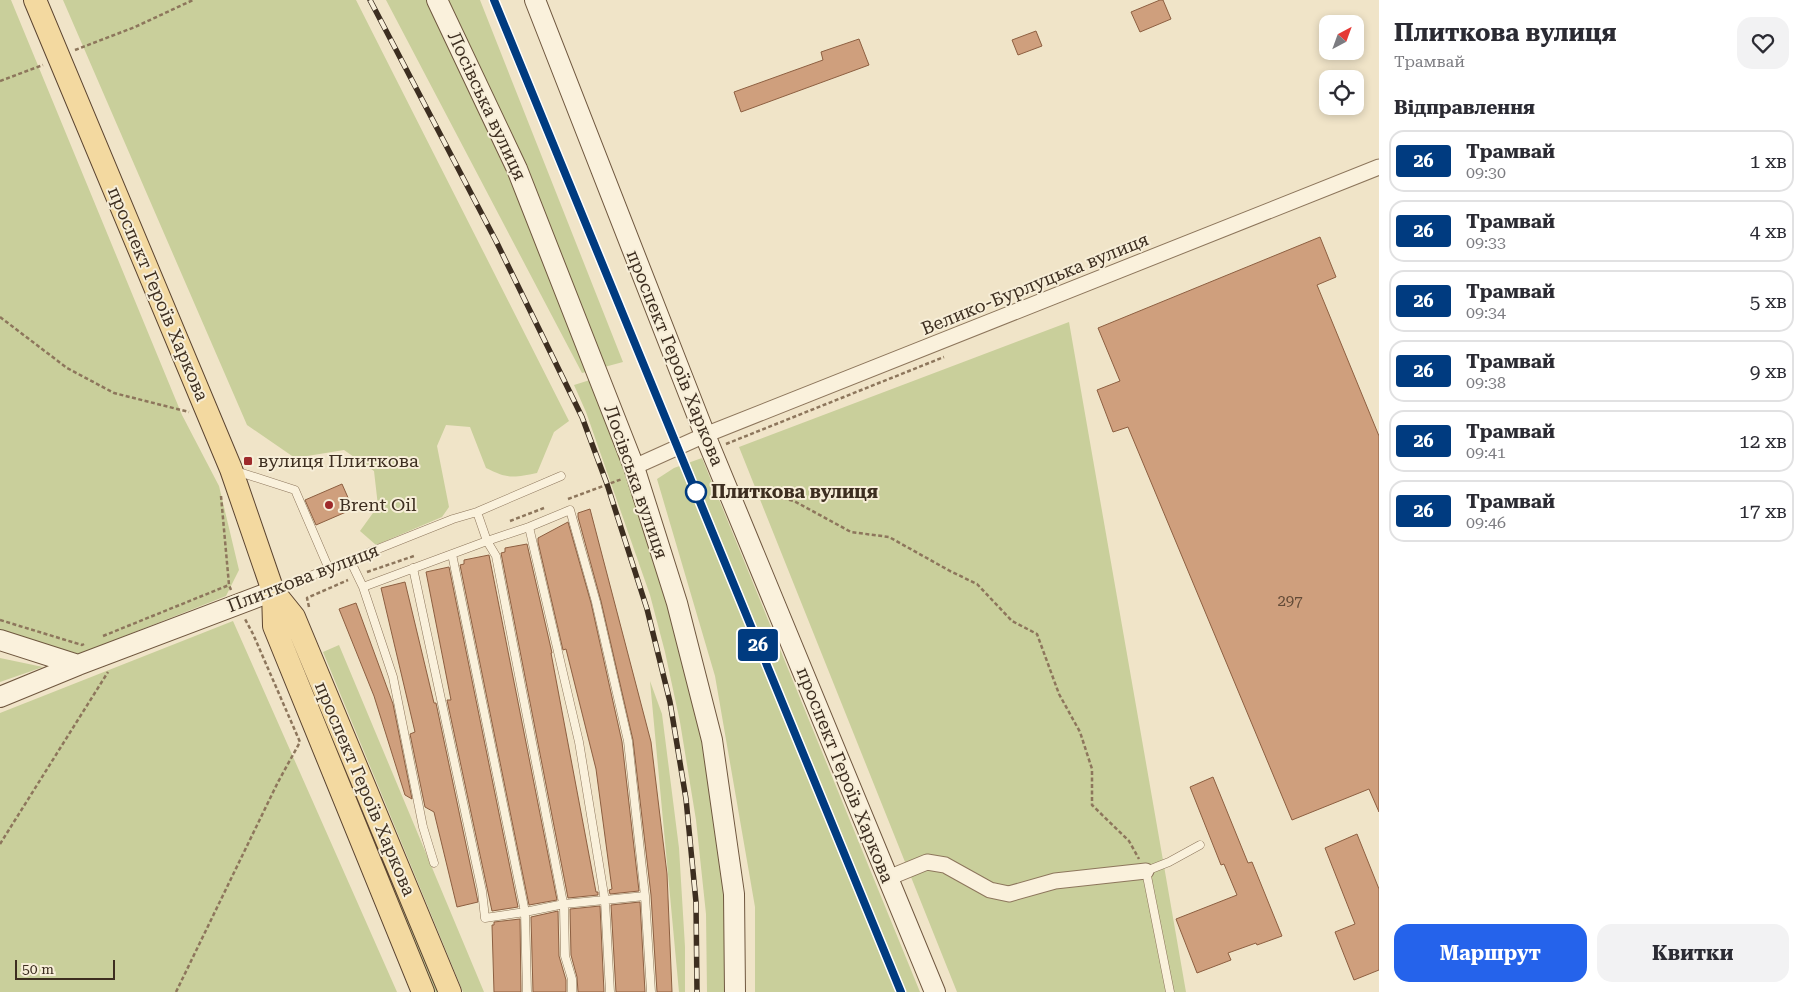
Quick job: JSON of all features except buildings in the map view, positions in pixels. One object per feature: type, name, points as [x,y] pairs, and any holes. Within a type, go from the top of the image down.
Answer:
[{"type":"main road","name":"проспект Героїв Харкова","points":[[35,0],[231,469],[273,591],[274,626],[423,992]]},
{"type":"main road","name":"проспект Героїв Харкова","points":[[273,591],[294,617],[450,992]]},
{"type":"street","name":"Лосівська вулиця","points":[[437,0],[517,169],[634,467],[677,603],[712,740],[734,894],[735,992]]},
{"type":"street","name":"проспект Героїв Харкова","points":[[535,0],[705,435],[935,992]]},
{"type":"street","name":"Велико-Бурлуцька вулиця","points":[[705,435],[1379,167]]},
{"type":"street","points":[[634,467],[705,435]]},
{"type":"street","name":"Плиткова вулиця","points":[[0,698],[78,665],[273,591]]},
{"type":"street","points":[[0,640],[78,665]]},
{"type":"street","points":[[888,878],[927,862],[945,865],[990,890],[1009,894],[1056,881],[1146,871]]},
{"type":"lane","points":[[231,469],[294,490],[329,569]]},
{"type":"lane","name":"Плиткова вулиця","points":[[273,591],[453,519],[477,512],[561,476]]},
{"type":"lane","points":[[363,587],[487,540],[529,527],[570,510],[596,602],[628,741],[645,896],[651,992]]},
{"type":"lane","points":[[477,512],[487,540],[496,556],[564,904],[565,956],[572,979],[572,992]]},
{"type":"lane","points":[[529,527],[579,742],[604,901],[610,992]]},
{"type":"lane","points":[[452,554],[525,912],[527,992]]},
{"type":"lane","points":[[350,560],[363,587],[393,677],[423,827],[434,863]]},
{"type":"lane","points":[[413,568],[482,891],[485,918],[564,904],[645,896]]},
{"type":"lane","points":[[1170,992],[1146,871],[1169,862],[1200,844]]},
{"type":"path","points":[[0,81],[47,64]]},
{"type":"path","points":[[0,317],[67,368],[114,393],[193,413]]},
{"type":"path","points":[[725,483],[794,501],[851,532],[889,537],[977,584],[1012,621],[1037,634],[1059,694],[1080,732],[1092,769],[1092,805],[1129,841],[1146,871]]},
{"type":"path","points":[[568,499],[607,484]]},
{"type":"path","points":[[484,531],[549,506]]},
{"type":"path","points":[[100,637],[229,585],[236,605],[254,634],[300,742],[278,782],[176,992]]},
{"type":"path","points":[[0,620],[82,645],[91,641]]},
{"type":"path","points":[[0,844],[106,673],[115,669]]},
{"type":"green space","points":[[0,0],[11,0],[182,415],[219,486],[239,570],[226,596],[79,654],[0,632]]},
{"type":"green space","points":[[63,0],[356,0],[569,421],[554,432],[537,473],[522,476],[505,476],[486,468],[470,427],[446,425],[437,446],[449,507],[442,517],[376,545],[360,531],[378,506],[374,471],[344,450],[295,458],[247,425]]},
{"type":"green space","points":[[386,0],[480,0],[623,362],[582,373]]},
{"type":"green space","points":[[1069,322],[1186,992],[957,992],[739,447]]},
{"type":"green space","points":[[590,380],[622,450],[715,764],[734,992],[707,992],[706,914],[696,820],[680,722],[650,595],[586,412],[574,385]]},
{"type":"green space","points":[[702,458],[920,992],[755,992],[755,907],[715,676],[657,479],[674,468]]},
{"type":"green space","points":[[233,621],[397,992],[0,992],[0,713]]},
{"type":"green space","points":[[288,627],[441,992],[435,992],[284,629]]},
{"type":"green space","points":[[339,645],[484,992],[463,992],[323,652]]},
{"type":"green space","points":[[0,658],[43,667],[0,682]]},
{"type":"green space","points":[[650,681],[662,714],[679,848],[685,947],[685,992],[679,992]]},
{"type":"railway","points":[[370,0],[496,241],[582,417],[607,484],[647,609],[670,702],[686,799],[696,902],[697,992]]},
{"type":"tram line","name":"26","points":[[494,0],[901,992]]},
{"type":"place","name":"вулиця Плиткова","points":[[248,461]]},
{"type":"place","name":"Плиткова вулиця","points":[[696,492]]},
{"type":"place","name":"Brent Oil","points":[[329,505]]}]
